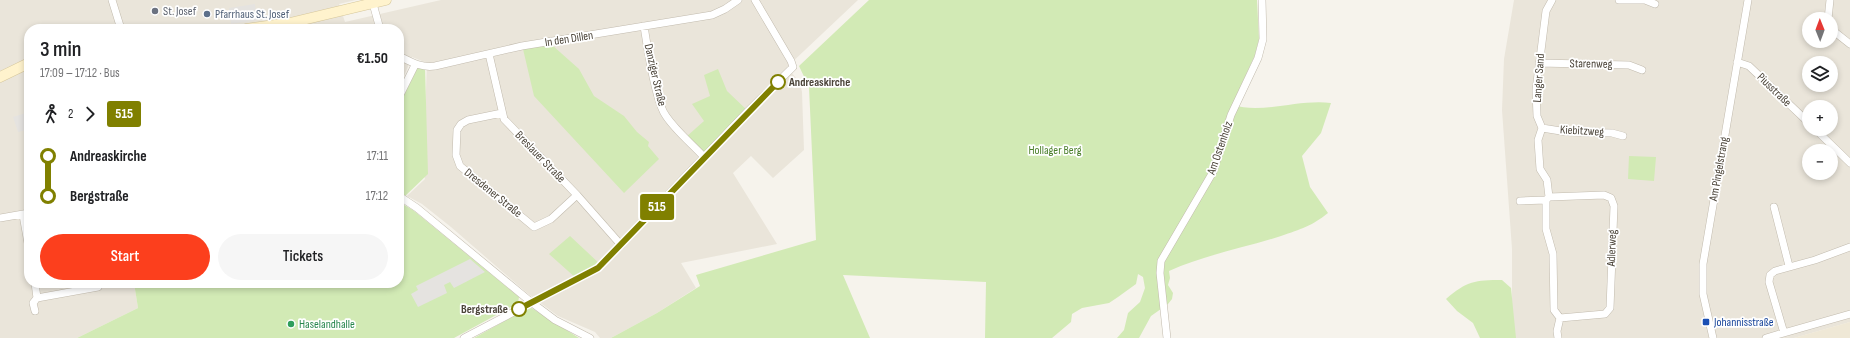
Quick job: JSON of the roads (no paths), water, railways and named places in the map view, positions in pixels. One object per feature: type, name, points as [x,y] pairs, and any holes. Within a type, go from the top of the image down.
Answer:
[{"type":"main road","points":[[283,24],[372,2],[386,0]]},
{"type":"main road","points":[[0,78],[24,66]]},
{"type":"street","points":[[112,0],[119,24]]},
{"type":"street","name":"In den Dillen","points":[[404,58],[426,67],[434,66],[522,46],[712,15],[725,10],[738,0]]},
{"type":"street","points":[[464,338],[598,268],[704,157],[793,67],[791,61],[755,0]]},
{"type":"street","name":"Am Ostenholz","points":[[1167,338],[1160,273],[1161,261],[1213,172],[1231,115],[1258,58],[1262,39],[1262,0]]},
{"type":"street","name":"Langer Sand","points":[[1552,0],[1546,11],[1536,90],[1537,116],[1542,128],[1538,140],[1540,169],[1547,180],[1548,198],[1546,229],[1553,254],[1554,310],[1560,318],[1557,330],[1558,338]]},
{"type":"street","points":[[1619,0],[1645,0],[1655,4]]},
{"type":"street","name":"Am Pingelstrang","points":[[1713,338],[1703,294],[1703,264],[1748,0]]},
{"type":"street","points":[[1829,12],[1830,0]]},
{"type":"street","points":[[372,2],[379,24]]},
{"type":"street","name":"Danziger Straße","points":[[644,26],[660,106],[665,116],[704,157]]},
{"type":"street","points":[[1838,35],[1850,44]]},
{"type":"street","name":"Breslauer Straße","points":[[489,54],[504,119],[621,245]]},
{"type":"street","name":"Piusstraße","points":[[1737,62],[1749,66],[1802,117]]},
{"type":"street","name":"Starenweg","points":[[1539,63],[1629,65],[1642,70]]},
{"type":"street","points":[[404,87],[415,64]]},
{"type":"street","name":"Dresdener Straße","points":[[502,113],[468,120],[461,124],[457,130],[456,155],[460,166],[534,227],[550,219],[577,196]]},
{"type":"street","name":"Kiebitzweg","points":[[1542,128],[1567,132],[1612,133],[1623,136]]},
{"type":"street","points":[[1822,136],[1850,163]]},
{"type":"street","name":"Adlerweg","points":[[1548,198],[1604,195],[1611,198],[1614,206],[1610,308],[1605,314],[1560,318]]},
{"type":"street","points":[[1520,201],[1548,198]]},
{"type":"street","points":[[404,199],[417,208],[555,320],[590,338]]},
{"type":"street","points":[[1774,207],[1789,266]]},
{"type":"street","points":[[0,218],[24,214]]},
{"type":"street","points":[[1784,333],[1769,282],[1770,275],[1775,271],[1789,266],[1815,260],[1850,247]]},
{"type":"street","points":[[35,288],[37,298]]},
{"type":"street","points":[[35,311],[33,303],[37,298],[92,288]]},
{"type":"street","points":[[1766,338],[1850,314]]},
{"type":"place","name":"St. Josef","points":[[155,11]]},
{"type":"place","name":"Pfarrhaus St. Josef","points":[[207,14]]},
{"type":"place","name":"Andreaskirche","points":[[778,82]]},
{"type":"place","name":"Bergstraße","points":[[519,309]]},
{"type":"place","name":"Johannisstraße","points":[[1706,322]]},
{"type":"place","name":"Haselandhalle","points":[[291,324]]},
{"type":"park label","name":"Hollager Berg","points":[[1055,150]]}]
